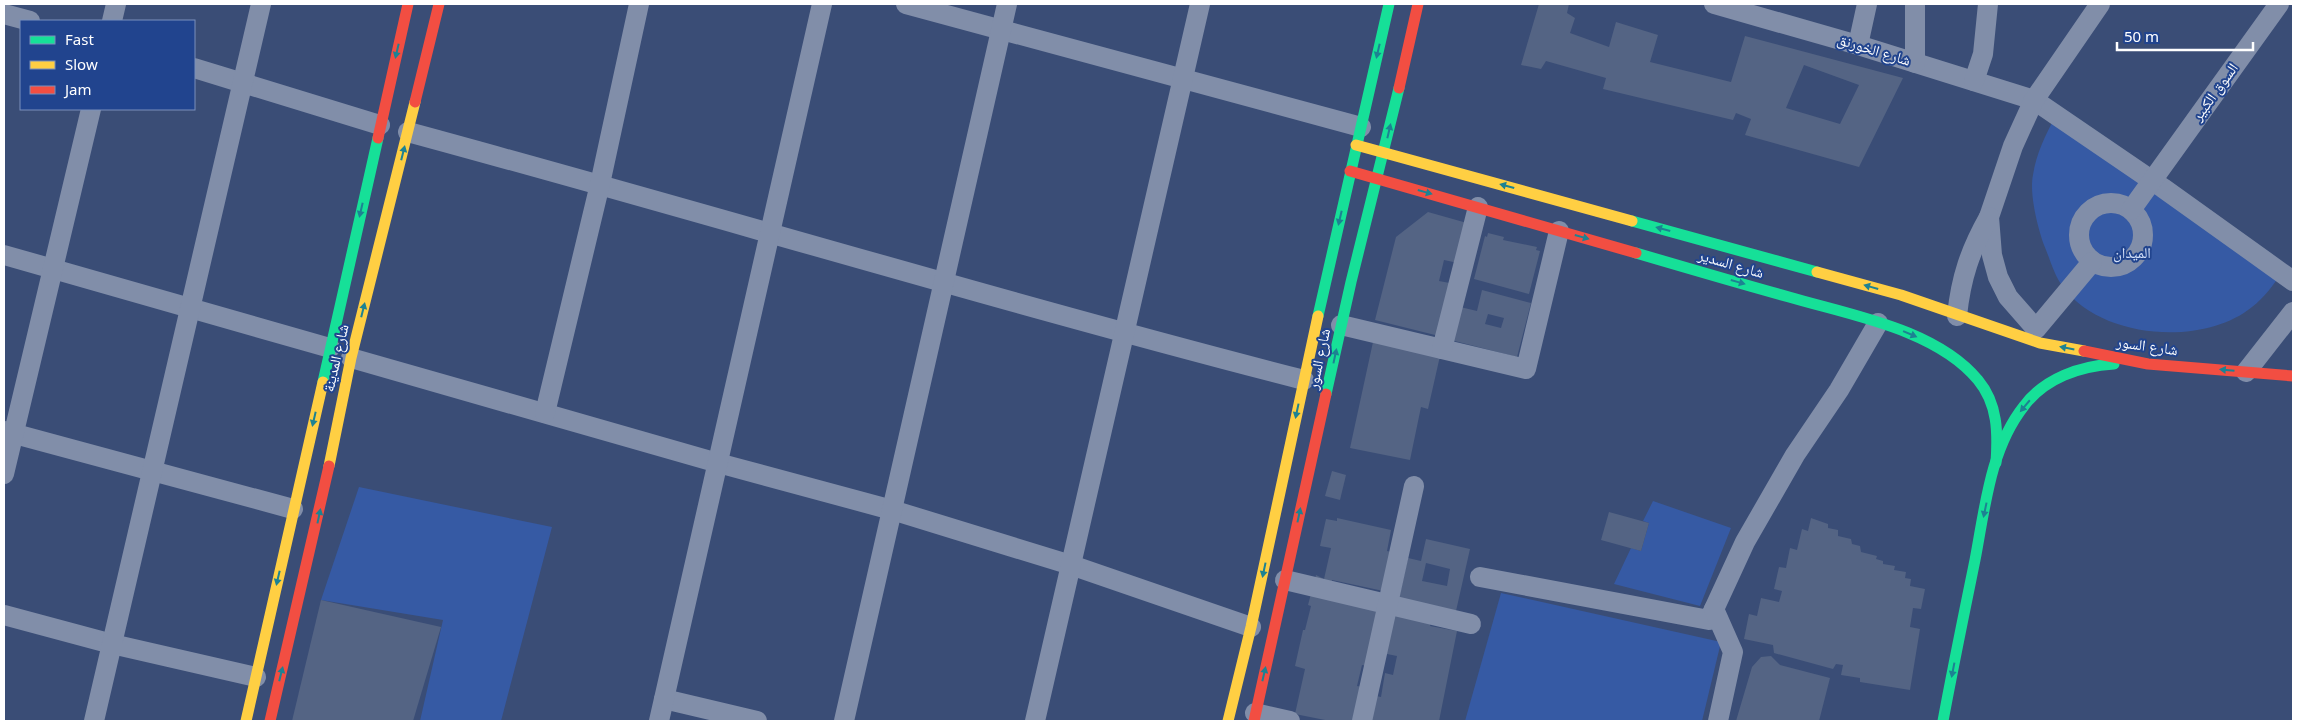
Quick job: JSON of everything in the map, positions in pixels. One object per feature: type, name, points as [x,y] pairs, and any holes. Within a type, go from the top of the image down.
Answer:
[{"type":"main road","name":"شارع المدينة","points":[[246,721],[408,4]]},
{"type":"main road","name":"شارع المدينة","points":[[270,721],[318,521],[351,358],[439,4]]},
{"type":"main road","name":"شارع السور","points":[[1254,717],[1342,325],[1339,279],[1350,171],[1389,4]]},
{"type":"main road","name":"شارع السور","points":[[1228,721],[1251,627],[1304,380],[1339,279],[1378,178],[1418,4]]},
{"type":"main road","name":"شارع السدير","points":[[1358,136],[1384,152],[1901,295],[2000,330]]},
{"type":"main road","name":"شارع السدير","points":[[1350,171],[1559,230],[1692,261],[1878,323],[1931,343],[1956,358],[1973,374],[1986,392],[1996,416],[1998,435],[1996,463]]},
{"type":"main road","points":[[1692,261],[1698,239]]},
{"type":"main road","name":"شارع السور","points":[[2000,330],[2040,342],[2148,364],[2293,376]]},
{"type":"main road","points":[[1943,721],[1996,463],[2005,434],[2024,405],[2049,382],[2082,367],[2110,364],[2148,364]]},
{"type":"street","points":[[112,20],[116,4]]},
{"type":"street","points":[[94,721],[261,4]]},
{"type":"street","points":[[545,413],[600,184],[639,4]]},
{"type":"street","points":[[659,721],[822,4]]},
{"type":"street","points":[[906,4],[1182,80],[1358,136]]},
{"type":"street","points":[[844,721],[1007,4]]},
{"type":"street","points":[[1035,721],[1200,4]]},
{"type":"street","points":[[1858,45],[1867,4]]},
{"type":"street","points":[[1915,63],[1916,4]]},
{"type":"street","points":[[1974,81],[1983,54],[1988,4]]},
{"type":"street","name":"السوق الكبير","points":[[2131,210],[2278,4]]},
{"type":"street","name":"شارع الخورنق","points":[[1722,5],[2034,100],[2152,180],[2293,281]]},
{"type":"street","points":[[1957,316],[1960,286],[1967,263],[1989,217],[2013,146],[2034,100],[2093,6]]},
{"type":"street","points":[[4,14],[26,20]]},
{"type":"street","points":[[195,68],[380,125]]},
{"type":"street","points":[[4,474],[8,433],[52,269],[91,110]]},
{"type":"street","points":[[408,132],[600,184],[1124,334],[1304,380]]},
{"type":"street","points":[[2114,203],[2131,210],[2140,222],[2143,232],[2138,254],[2131,261],[2112,268],[2101,267],[2092,262],[2080,246],[2080,225],[2085,216],[2093,208],[2103,204],[2114,203]]},
{"type":"street","points":[[1442,349],[1478,207]]},
{"type":"street","points":[[1989,217],[1992,255],[1998,277],[2008,297],[2036,329],[2092,262]]},
{"type":"street","points":[[1342,325],[1526,369],[1559,230]]},
{"type":"street","points":[[4,255],[330,348]]},
{"type":"street","points":[[2246,372],[2293,312]]},
{"type":"street","points":[[1480,578],[1709,620],[1745,542],[1795,455],[1839,390],[1878,323]]},
{"type":"street","points":[[351,358],[892,510],[1071,565],[1251,627]]},
{"type":"street","points":[[8,433],[293,510]]},
{"type":"street","points":[[1362,721],[1414,486]]},
{"type":"street","points":[[1285,580],[1471,624]]},
{"type":"street","points":[[1714,609],[1733,652],[1718,721]]},
{"type":"street","points":[[4,615],[112,644],[256,678]]},
{"type":"street","points":[[664,699],[757,721]]},
{"type":"street","points":[[1254,717],[1290,721]]},
{"type":"green space","name":"الميدان","points":[[2056,115],[2282,273],[2252,307],[2231,320],[2207,328],[2181,332],[2153,332],[2127,327],[2102,318],[2080,304],[2063,287],[2055,272],[2042,238],[2033,201],[2032,183],[2036,159]]},
{"type":"green space","points":[[359,487],[552,527],[501,721],[420,721],[443,620],[321,600]]},
{"type":"green space","points":[[1653,501],[1731,528],[1700,606],[1614,584],[1631,548],[1641,551],[1649,523],[1643,521]]},
{"type":"green space","points":[[1501,593],[1721,642],[1702,721],[1465,721]]},
{"type":"building","points":[[1539,4],[1569,4],[1567,13],[1575,18],[1570,33],[1609,47],[1616,22],[1658,35],[1650,62],[1731,82],[1745,36],[1903,78],[1859,167],[1745,135],[1751,119],[1736,113],[1733,120],[1603,89],[1606,78],[1546,61],[1541,69],[1521,65]],"holes":[[[1804,65],[1859,85],[1840,124],[1786,108]]]},
{"type":"building","points":[[1428,212],[1467,223],[1458,263],[1444,260],[1439,281],[1455,284],[1443,337],[1375,320],[1396,237]]},
{"type":"building","points":[[1488,233],[1504,237],[1503,240],[1537,247],[1536,250],[1540,251],[1529,294],[1474,279],[1485,236],[1487,237]]},
{"type":"building","points":[[1482,290],[1531,303],[1517,357],[1447,339],[1456,306],[1477,311]],"holes":[[[1488,314],[1504,318],[1501,328],[1485,324]]]},
{"type":"building","points":[[1373,342],[1440,356],[1428,409],[1421,407],[1410,460],[1350,448]]},
{"type":"building","points":[[1332,471],[1346,475],[1340,500],[1325,496]]},
{"type":"building","points":[[1609,512],[1649,523],[1641,551],[1601,540]]},
{"type":"building","points":[[1337,518],[1391,530],[1387,551],[1396,553],[1388,592],[1332,580],[1331,585],[1399,598],[1408,558],[1421,561],[1426,539],[1470,549],[1456,611],[1432,619],[1430,626],[1457,631],[1439,721],[1371,721],[1376,696],[1381,697],[1385,673],[1393,675],[1397,656],[1387,654],[1366,666],[1362,665],[1357,686],[1367,688],[1360,721],[1330,721],[1295,714],[1305,669],[1295,666],[1303,630],[1305,630],[1311,606],[1308,605],[1316,575],[1324,579],[1331,548],[1320,546],[1326,519],[1337,521]],"holes":[[[1426,563],[1450,569],[1447,586],[1422,581]]]},
{"type":"building","points":[[1811,518],[1828,524],[1828,528],[1838,530],[1838,536],[1851,539],[1852,544],[1860,546],[1861,552],[1877,556],[1876,559],[1883,561],[1883,564],[1895,566],[1894,570],[1906,572],[1905,578],[1911,579],[1910,586],[1925,589],[1921,609],[1913,608],[1910,627],[1920,629],[1910,690],[1860,682],[1860,678],[1841,675],[1843,665],[1836,664],[1833,669],[1774,653],[1773,645],[1744,639],[1749,614],[1757,616],[1761,598],[1779,602],[1782,591],[1774,589],[1779,567],[1786,568],[1790,548],[1797,550],[1802,529],[1808,531]]},
{"type":"building","points":[[321,600],[441,627],[413,721],[292,721]]},
{"type":"building","points":[[1771,656],[1780,665],[1830,678],[1819,721],[1736,721],[1752,667],[1761,657]]},
{"type":"traffic: fast","points":[[1318,316],[1389,4]]},
{"type":"traffic: fast","points":[[1326,394],[1351,282],[1399,88]]},
{"type":"traffic: fast","points":[[323,382],[378,138]]},
{"type":"traffic: fast","points":[[1632,221],[1817,272]]},
{"type":"traffic: fast","points":[[1636,253],[1891,326],[1939,348],[1960,363],[1978,380],[1990,399],[1995,419],[1996,463]]},
{"type":"traffic: fast","points":[[1943,721],[1990,480],[2003,441],[2024,406],[2042,388],[2064,375],[2089,367],[2114,364]]},
{"type":"traffic: slow","points":[[329,466],[351,358],[415,102]]},
{"type":"traffic: slow","points":[[1356,145],[1632,221]]},
{"type":"traffic: slow","points":[[1817,272],[1901,295],[2040,343],[2084,351]]},
{"type":"traffic: slow","points":[[1228,721],[1251,627],[1318,316]]},
{"type":"traffic: slow","points":[[246,721],[323,382]]},
{"type":"traffic: jam","points":[[378,138],[408,4]]},
{"type":"traffic: jam","points":[[415,102],[439,4]]},
{"type":"traffic: jam","points":[[1399,88],[1418,4]]},
{"type":"traffic: jam","points":[[1350,171],[1636,253]]},
{"type":"traffic: jam","points":[[2084,351],[2148,364],[2293,376]]},
{"type":"traffic: jam","points":[[1254,721],[1326,394]]},
{"type":"traffic: jam","points":[[270,721],[329,466]]}]
